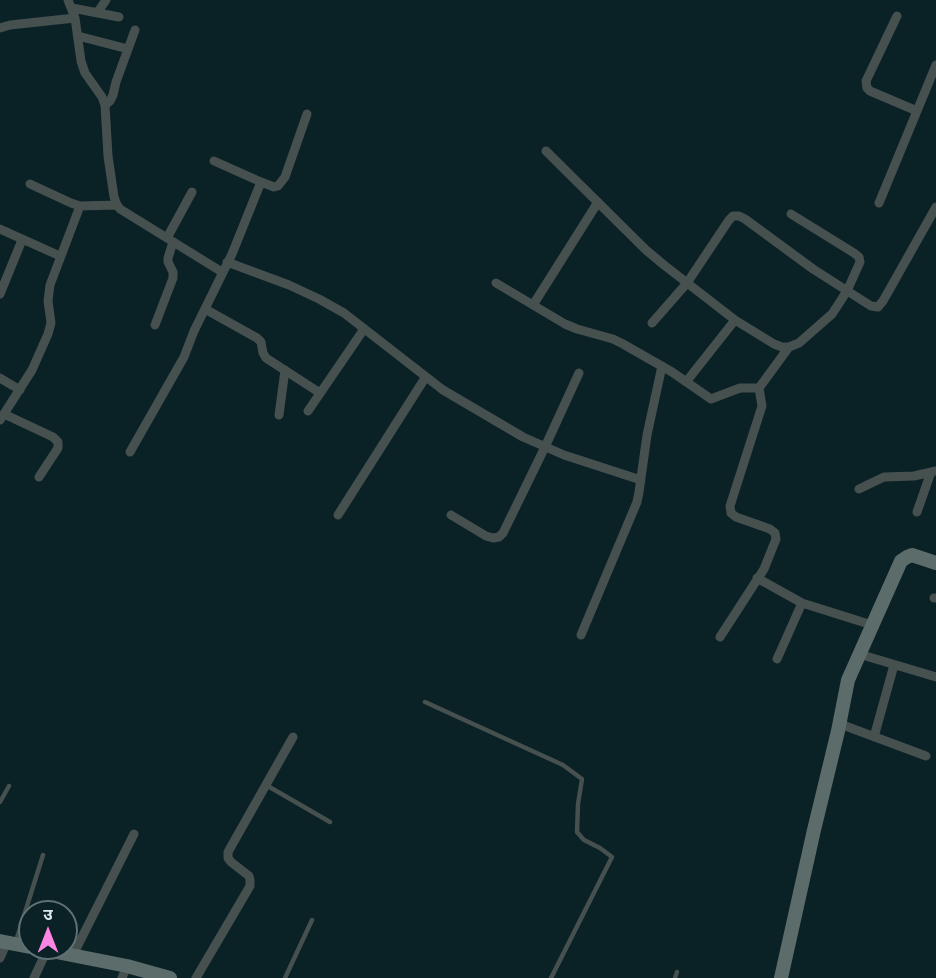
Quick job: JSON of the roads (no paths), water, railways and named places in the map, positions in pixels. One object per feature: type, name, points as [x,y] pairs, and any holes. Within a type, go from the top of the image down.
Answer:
[{"type":"street","points":[[97,13],[106,0]]},
{"type":"street","points":[[70,4],[119,17]]},
{"type":"street","points":[[70,4],[75,18],[85,73],[105,105],[108,156],[117,205],[222,272]]},
{"type":"street","points":[[897,16],[866,81],[867,88],[917,111]]},
{"type":"street","points":[[0,28],[75,18]]},
{"type":"street","points":[[105,105],[113,95],[135,30]]},
{"type":"street","points":[[78,36],[128,50]]},
{"type":"street","points":[[879,203],[936,65]]},
{"type":"street","points":[[214,161],[261,182],[274,186],[282,183],[307,114]]},
{"type":"street","points":[[546,151],[646,250],[735,320],[782,347],[799,343],[832,314],[847,291],[860,262],[859,257],[791,214]]},
{"type":"street","points":[[130,452],[184,357],[261,182]]},
{"type":"street","points":[[30,183],[80,206],[117,205]]},
{"type":"street","points":[[154,325],[172,278],[168,262],[170,240],[192,192]]},
{"type":"street","points":[[533,305],[598,201]]},
{"type":"street","points":[[39,477],[58,448],[58,442],[52,437],[2,417],[32,370],[48,334],[51,323],[48,301],[50,285],[80,206]]},
{"type":"street","points":[[652,323],[687,283],[733,216],[739,216],[813,269],[871,306],[878,307],[936,207]]},
{"type":"street","points":[[0,229],[60,256]]},
{"type":"street","points":[[0,294],[22,240]]},
{"type":"street","points":[[227,262],[275,279],[319,299],[344,314],[425,378],[523,437],[544,447],[641,480]]},
{"type":"street","points":[[496,283],[565,324],[613,339],[662,366],[711,399],[740,388],[759,388]]},
{"type":"street","points":[[205,309],[257,338],[261,342],[264,356],[320,393]]},
{"type":"street","points":[[686,382],[735,320]]},
{"type":"street","points":[[308,411],[364,329]]},
{"type":"street","points":[[720,637],[764,569],[777,538],[770,529],[736,517],[731,513],[730,506],[762,406],[759,388],[789,347]]},
{"type":"street","points":[[581,636],[637,502],[647,435],[662,366]]},
{"type":"street","points":[[279,415],[285,370]]},
{"type":"street","points":[[451,515],[486,536],[499,537],[579,373]]},
{"type":"street","points":[[0,378],[20,390]]},
{"type":"street","points":[[339,515],[425,378]]},
{"type":"street","points":[[859,489],[884,477],[914,476],[934,472]]},
{"type":"street","points":[[917,512],[934,472]]},
{"type":"street","points":[[781,978],[840,724],[848,680],[901,561],[912,555],[935,560]]},
{"type":"street","points":[[757,578],[802,603],[872,625]]},
{"type":"street","points":[[777,659],[802,603]]},
{"type":"street","points":[[859,654],[936,677]]},
{"type":"street","points":[[874,737],[894,664]]},
{"type":"street","points":[[840,724],[926,756]]},
{"type":"street","points":[[196,978],[250,886],[249,876],[231,862],[228,852],[293,737]]},
{"type":"street","points":[[78,946],[134,834]]},
{"type":"street","points":[[0,958],[7,942]]},
{"type":"street","points":[[78,958],[125,972],[170,978]]},
{"type":"street","points":[[34,978],[38,960]]},
{"type":"lane","points":[[426,702],[563,765],[582,779],[577,832],[585,840],[612,857],[551,978]]},
{"type":"lane","points":[[266,785],[330,822]]},
{"type":"lane","points":[[0,802],[9,786]]},
{"type":"lane","points":[[7,942],[43,855]]},
{"type":"lane","points":[[285,978],[312,920]]},
{"type":"lane","points":[[675,978],[677,972]]}]
